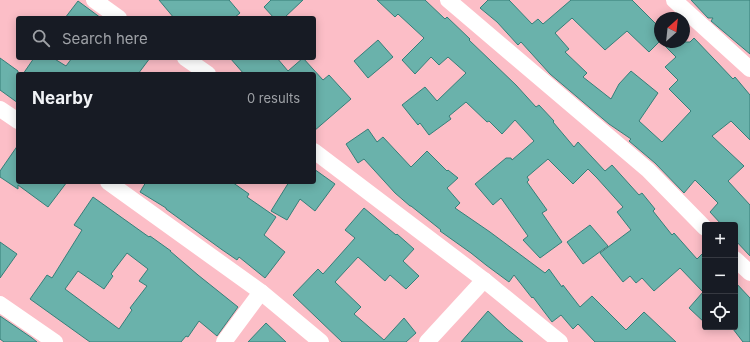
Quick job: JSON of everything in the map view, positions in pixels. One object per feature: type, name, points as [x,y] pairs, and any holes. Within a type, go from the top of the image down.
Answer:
[{"type":"street","points":[[94,0],[116,16]]},
{"type":"street","points":[[448,0],[648,170],[702,225]]},
{"type":"street","points":[[674,0],[750,69]]},
{"type":"street","points":[[188,60],[205,72]]},
{"type":"street","points":[[0,109],[16,120]]},
{"type":"street","points":[[316,153],[484,280],[560,342]]},
{"type":"street","points":[[111,184],[261,292],[321,342]]},
{"type":"street","points":[[738,262],[750,273]]},
{"type":"street","points":[[427,342],[484,280]]},
{"type":"street","points":[[224,342],[261,292]]},
{"type":"street","points":[[0,304],[55,342]]},
{"type":"building","points":[[159,0],[229,0],[240,13],[236,16],[172,16]]},
{"type":"building","points":[[271,0],[303,0],[286,16],[272,16],[264,7]]},
{"type":"building","points":[[377,0],[425,0],[445,19],[447,17],[516,85],[536,107],[539,105],[554,121],[553,122],[574,147],[578,142],[605,171],[612,165],[639,195],[642,193],[655,209],[653,211],[672,235],[674,233],[697,259],[702,254],[702,291],[680,268],[654,291],[642,278],[636,283],[630,276],[623,282],[600,253],[631,230],[617,212],[623,207],[588,169],[573,184],[548,159],[527,177],[529,180],[527,182],[547,210],[542,213],[562,242],[540,258],[523,240],[528,236],[501,198],[493,205],[475,184],[506,158],[511,158],[512,160],[534,141],[515,120],[502,134],[466,102],[449,116],[451,119],[429,135],[420,123],[418,125],[402,105],[425,87],[437,101],[466,73],[448,57],[439,65],[431,57],[415,74],[402,60],[424,38],[398,14],[395,17]]},
{"type":"building","points":[[488,0],[509,0],[532,24],[538,19],[543,24],[571,0],[632,0],[654,22],[654,47],[649,52],[627,31],[605,50],[572,18],[555,33],[569,49],[565,52],[587,73],[583,77],[611,99],[619,84],[631,71],[658,93],[639,121],[662,142],[691,111],[669,89],[678,80],[665,67],[676,57],[667,48],[690,48],[690,42],[694,38],[733,79],[735,77],[750,95],[750,140],[731,121],[712,136],[744,166],[728,181],[750,205],[750,256],[738,243],[738,222],[719,222],[710,212],[718,203],[695,180],[684,193],[655,163],[629,141],[631,139],[609,124],[550,74],[521,42],[518,45],[497,22],[480,8]]},
{"type":"building","points":[[691,0],[750,0],[750,54],[711,21],[713,18],[708,18]]},
{"type":"building","points":[[78,1],[98,16],[67,16]]},
{"type":"building","points":[[378,40],[393,57],[368,78],[354,61]]},
{"type":"building","points":[[0,58],[18,71],[16,72],[16,102],[0,90]]},
{"type":"building","points":[[33,60],[56,60],[66,66],[70,60],[148,60],[140,72],[24,72]]},
{"type":"building","points":[[232,60],[279,60],[288,71],[301,60],[305,60],[316,72],[242,72]]},
{"type":"building","points":[[316,72],[323,80],[329,75],[351,99],[316,129]]},
{"type":"building","points":[[368,129],[377,142],[383,137],[411,167],[427,151],[447,171],[448,170],[458,178],[447,188],[460,203],[455,208],[545,273],[549,269],[562,287],[563,285],[580,307],[592,296],[626,330],[644,312],[676,342],[595,342],[578,324],[573,329],[561,315],[552,322],[514,275],[509,282],[440,231],[441,230],[410,206],[395,193],[364,159],[358,163],[346,144]]},
{"type":"building","points":[[16,148],[16,184],[65,184],[48,207],[18,185],[18,189],[0,177],[0,171]]},
{"type":"building","points":[[316,170],[335,184],[315,211],[300,199],[287,220],[271,211],[288,184],[316,184]]},
{"type":"building","points":[[145,184],[235,184],[249,194],[247,197],[276,217],[264,235],[285,252],[265,278],[239,257],[237,260],[166,208],[140,192]]},
{"type":"building","points":[[93,197],[171,251],[238,307],[217,336],[199,321],[188,337],[186,336],[181,342],[90,342],[30,299],[47,275],[52,278],[82,230],[74,225]],"holes":[[[127,253],[148,269],[139,281],[147,286],[130,308],[132,310],[119,329],[65,289],[78,271],[104,289],[113,276],[111,274]]]},
{"type":"building","points":[[364,208],[414,249],[403,261],[419,276],[406,289],[390,275],[385,281],[358,257],[335,282],[361,307],[354,314],[384,340],[404,318],[416,333],[406,342],[342,342],[293,295],[318,269],[323,274],[355,238],[345,230]]},
{"type":"building","points":[[590,225],[608,246],[583,264],[567,242]]},
{"type":"building","points":[[0,242],[17,254],[0,278]]},
{"type":"building","points":[[738,285],[750,298],[750,342],[743,342],[734,330],[738,330]]},
{"type":"building","points":[[702,293],[702,320],[689,308]]},
{"type":"building","points":[[488,311],[507,329],[523,342],[461,342]]},
{"type":"building","points":[[0,316],[37,342],[4,342],[0,339]]},
{"type":"building","points":[[266,323],[286,342],[248,342]]}]
